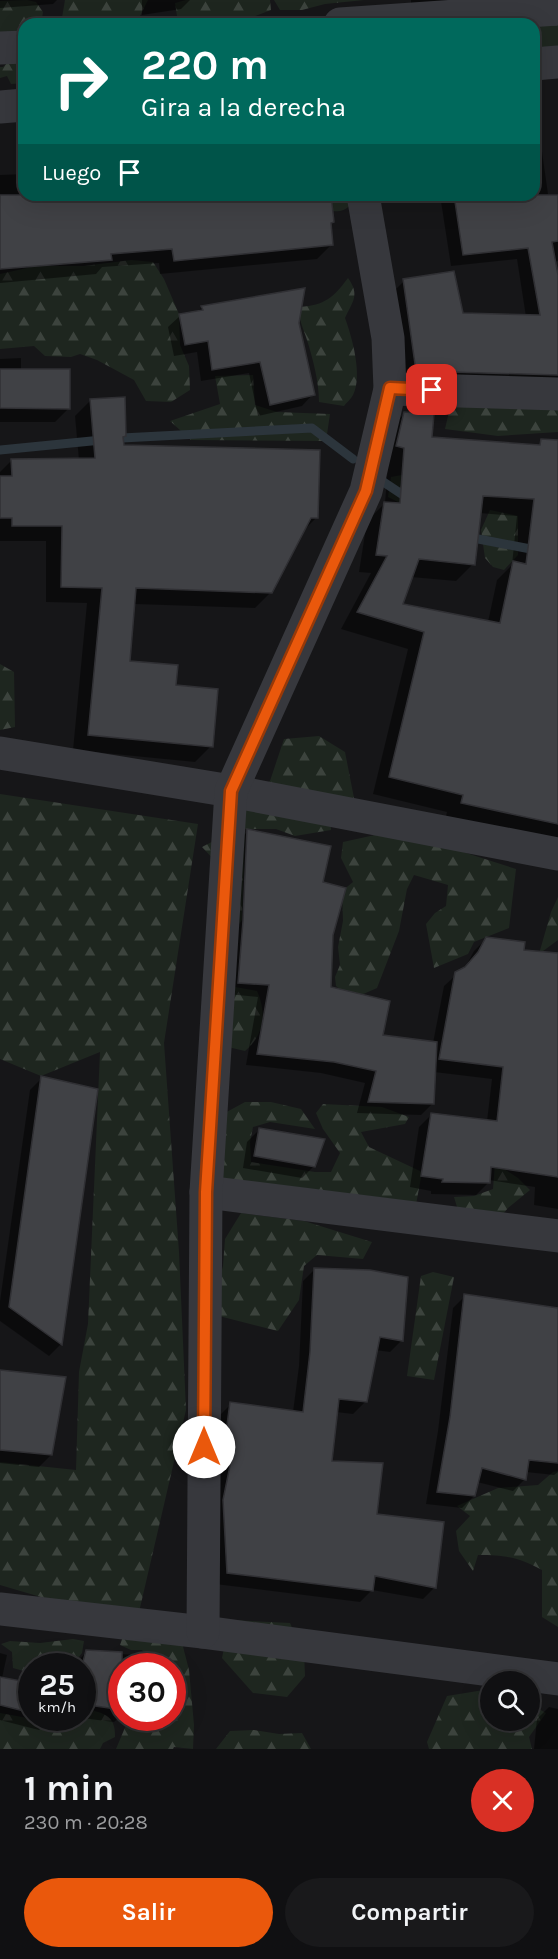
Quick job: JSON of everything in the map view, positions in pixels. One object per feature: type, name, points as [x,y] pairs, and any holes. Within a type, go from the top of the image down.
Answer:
[{"type":"street","points":[[427,18],[558,9]]},
{"type":"street","points":[[0,48],[18,47]]},
{"type":"street","points":[[540,64],[558,62]]},
{"type":"street","points":[[0,107],[18,106]]},
{"type":"street","points":[[203,1632],[206,1192],[231,791],[366,491],[390,388],[388,338],[364,201]]},
{"type":"street","points":[[390,388],[558,394]]},
{"type":"street","points":[[0,753],[231,791],[558,854]]},
{"type":"street","points":[[206,1192],[558,1236]]},
{"type":"street","points":[[0,1609],[203,1632],[558,1679]]},
{"type":"green space","points":[[65,0],[148,0],[139,18],[62,18]]},
{"type":"green space","points":[[186,0],[270,0],[271,10],[250,18],[177,18],[175,3]]},
{"type":"green space","points":[[274,0],[364,0],[325,4],[302,10],[280,10]]},
{"type":"green space","points":[[0,1],[36,2],[43,12],[42,18],[18,18],[18,34],[0,35]]},
{"type":"green space","points":[[558,18],[558,49],[540,50],[540,22]]},
{"type":"green space","points":[[15,55],[18,55],[18,83],[11,84],[7,76],[0,78],[0,67],[3,67]]},
{"type":"green space","points":[[332,201],[354,201],[348,208],[333,211]]},
{"type":"green space","points":[[131,260],[153,262],[164,279],[179,314],[180,345],[189,366],[190,390],[171,402],[146,401],[134,380],[97,360],[80,354],[71,357],[45,356],[34,346],[0,349],[0,274],[36,266],[84,266]]},
{"type":"green space","points":[[348,278],[354,289],[354,298],[345,318],[353,346],[357,378],[353,395],[344,406],[319,402],[315,371],[301,324],[300,307],[328,299]]},
{"type":"green space","points":[[253,375],[255,405],[277,412],[330,414],[326,441],[191,440],[170,421],[220,404],[215,376]]},
{"type":"green space","points":[[452,399],[558,402],[558,432],[498,436],[445,429]]},
{"type":"green space","points":[[411,476],[430,486],[400,503],[388,497],[391,477]]},
{"type":"green space","points":[[490,510],[518,516],[518,555],[504,570],[493,567],[485,558],[481,530]]},
{"type":"green space","points":[[0,664],[14,672],[15,727],[0,730]]},
{"type":"green space","points":[[319,736],[345,752],[354,798],[347,814],[331,811],[331,830],[295,836],[276,829],[245,829],[242,920],[239,924],[225,922],[217,863],[202,847],[223,836],[247,794],[270,781],[284,739]]},
{"type":"green space","points":[[0,794],[198,824],[164,1043],[179,1252],[186,1410],[136,1625],[0,1585],[0,1462],[76,1470],[79,1372],[88,1324],[100,1052],[41,1076],[0,1059]]},
{"type":"green space","points":[[384,833],[438,844],[516,869],[509,928],[474,942],[468,954],[434,968],[426,924],[435,913],[446,906],[448,885],[414,875],[407,889],[399,931],[377,988],[352,999],[336,986],[335,977],[340,965],[338,947],[343,921],[342,891],[353,882],[341,858],[343,842]]},
{"type":"green space","points":[[558,897],[558,940],[539,954],[551,912]]},
{"type":"green space","points":[[235,987],[257,991],[262,1007],[260,1031],[245,1051],[228,1047]]},
{"type":"green space","points":[[245,1102],[271,1102],[301,1109],[315,1129],[270,1122],[253,1127],[250,1142],[251,1162],[315,1172],[331,1172],[340,1153],[323,1129],[316,1113],[323,1104],[382,1107],[409,1117],[405,1124],[361,1132],[369,1147],[422,1172],[415,1210],[221,1182],[223,1114]]},
{"type":"green space","points":[[495,1163],[518,1178],[530,1190],[508,1208],[497,1221],[457,1207],[454,1197],[474,1196],[493,1189]]},
{"type":"green space","points":[[241,1213],[304,1221],[372,1242],[363,1259],[317,1255],[304,1266],[299,1300],[278,1331],[219,1316],[216,1291],[223,1266],[225,1239]]},
{"type":"green space","points":[[433,1272],[454,1277],[434,1380],[407,1376],[421,1276]]},
{"type":"green space","points":[[558,1471],[558,1627],[542,1617],[542,1570],[511,1558],[478,1555],[473,1571],[459,1551],[456,1531],[470,1516],[457,1506],[498,1488],[538,1485],[553,1472]]},
{"type":"green space","points":[[230,1620],[290,1623],[304,1653],[305,1676],[287,1697],[253,1693],[222,1658]]},
{"type":"green space","points":[[178,1627],[185,1653],[144,1653],[142,1650],[131,1650],[120,1645],[125,1631]]},
{"type":"green space","points":[[73,1639],[84,1641],[82,1653],[18,1653],[18,1669],[13,1668],[12,1652],[1,1644],[10,1641],[40,1643]]},
{"type":"green space","points":[[186,1658],[194,1725],[193,1749],[174,1747],[173,1749],[116,1749],[124,1731],[186,1731]]},
{"type":"green space","points":[[480,1691],[480,1731],[533,1731],[529,1737],[532,1749],[429,1749],[427,1742],[447,1696]]},
{"type":"green space","points":[[540,1710],[546,1713],[540,1721]]},
{"type":"green space","points":[[96,1711],[108,1718],[108,1731],[115,1731],[115,1737],[103,1743],[100,1749],[0,1749],[0,1713],[18,1716],[18,1731],[96,1731]]},
{"type":"green space","points":[[254,1730],[279,1734],[302,1733],[311,1749],[216,1749],[230,1731]]},
{"type":"building","points":[[0,195],[18,195],[18,201],[332,201],[333,245],[174,261],[172,249],[111,254],[112,260],[0,269]]},
{"type":"building","points":[[540,195],[558,195],[558,241],[552,242],[558,275],[558,375],[416,371],[403,279],[454,271],[463,313],[540,315],[528,248],[463,255],[455,201],[540,201]]},
{"type":"building","points":[[305,288],[299,323],[315,395],[270,405],[260,362],[212,370],[208,341],[185,345],[179,314],[203,310],[201,306]]},
{"type":"building","points":[[0,369],[70,369],[70,409],[0,408]]},
{"type":"building","points":[[125,397],[126,436],[123,437],[124,445],[320,450],[318,518],[311,518],[272,593],[136,588],[130,661],[178,665],[176,685],[218,689],[213,747],[88,735],[102,588],[61,587],[62,526],[12,526],[12,518],[0,518],[0,476],[12,476],[11,459],[95,458],[90,399]]},
{"type":"building","points":[[404,412],[434,414],[432,437],[540,445],[541,439],[558,440],[558,824],[461,803],[463,795],[389,777],[424,632],[357,612],[387,556],[376,555],[384,502],[400,503],[404,448],[396,446]],"holes":[[[483,496],[534,499],[526,564],[513,561],[500,623],[403,604],[419,559],[475,565]]]},
{"type":"building","points":[[247,829],[331,846],[323,882],[346,888],[333,935],[331,987],[390,1001],[383,1035],[437,1042],[434,1104],[368,1102],[376,1071],[334,1062],[257,1054],[269,985],[238,983]]},
{"type":"building","points":[[486,937],[525,942],[524,950],[558,953],[558,1177],[491,1167],[490,1183],[442,1182],[443,1179],[421,1176],[431,1113],[497,1121],[503,1067],[439,1059],[455,972],[465,967],[478,952]]},
{"type":"building","points":[[41,1076],[98,1089],[62,1345],[9,1307]]},
{"type":"building","points":[[259,1128],[325,1139],[315,1167],[254,1156]]},
{"type":"building","points":[[314,1268],[370,1270],[408,1277],[403,1341],[380,1337],[367,1402],[339,1399],[332,1461],[383,1463],[377,1514],[444,1522],[436,1588],[375,1576],[373,1591],[227,1573],[223,1500],[235,1441],[225,1440],[230,1402],[303,1412],[310,1352]]},
{"type":"building","points":[[464,1294],[558,1308],[558,1463],[529,1460],[526,1480],[482,1468],[475,1496],[437,1492],[450,1417]]},
{"type":"building","points":[[0,1370],[66,1377],[52,1455],[0,1450]]},
{"type":"building","points":[[86,1650],[122,1652],[108,1653],[108,1708],[96,1706],[96,1653],[85,1653]]},
{"type":"building","points":[[0,1677],[18,1680],[18,1710],[0,1705]]},
{"type":"waterway","points":[[0,450],[122,438],[312,428],[353,459]]},
{"type":"waterway","points":[[376,477],[409,499]]},
{"type":"waterway","points":[[468,537],[546,552],[558,551]]},
{"type":"route","points":[[204,1447],[206,1192],[231,791],[366,491],[390,388],[432,390]]}]
